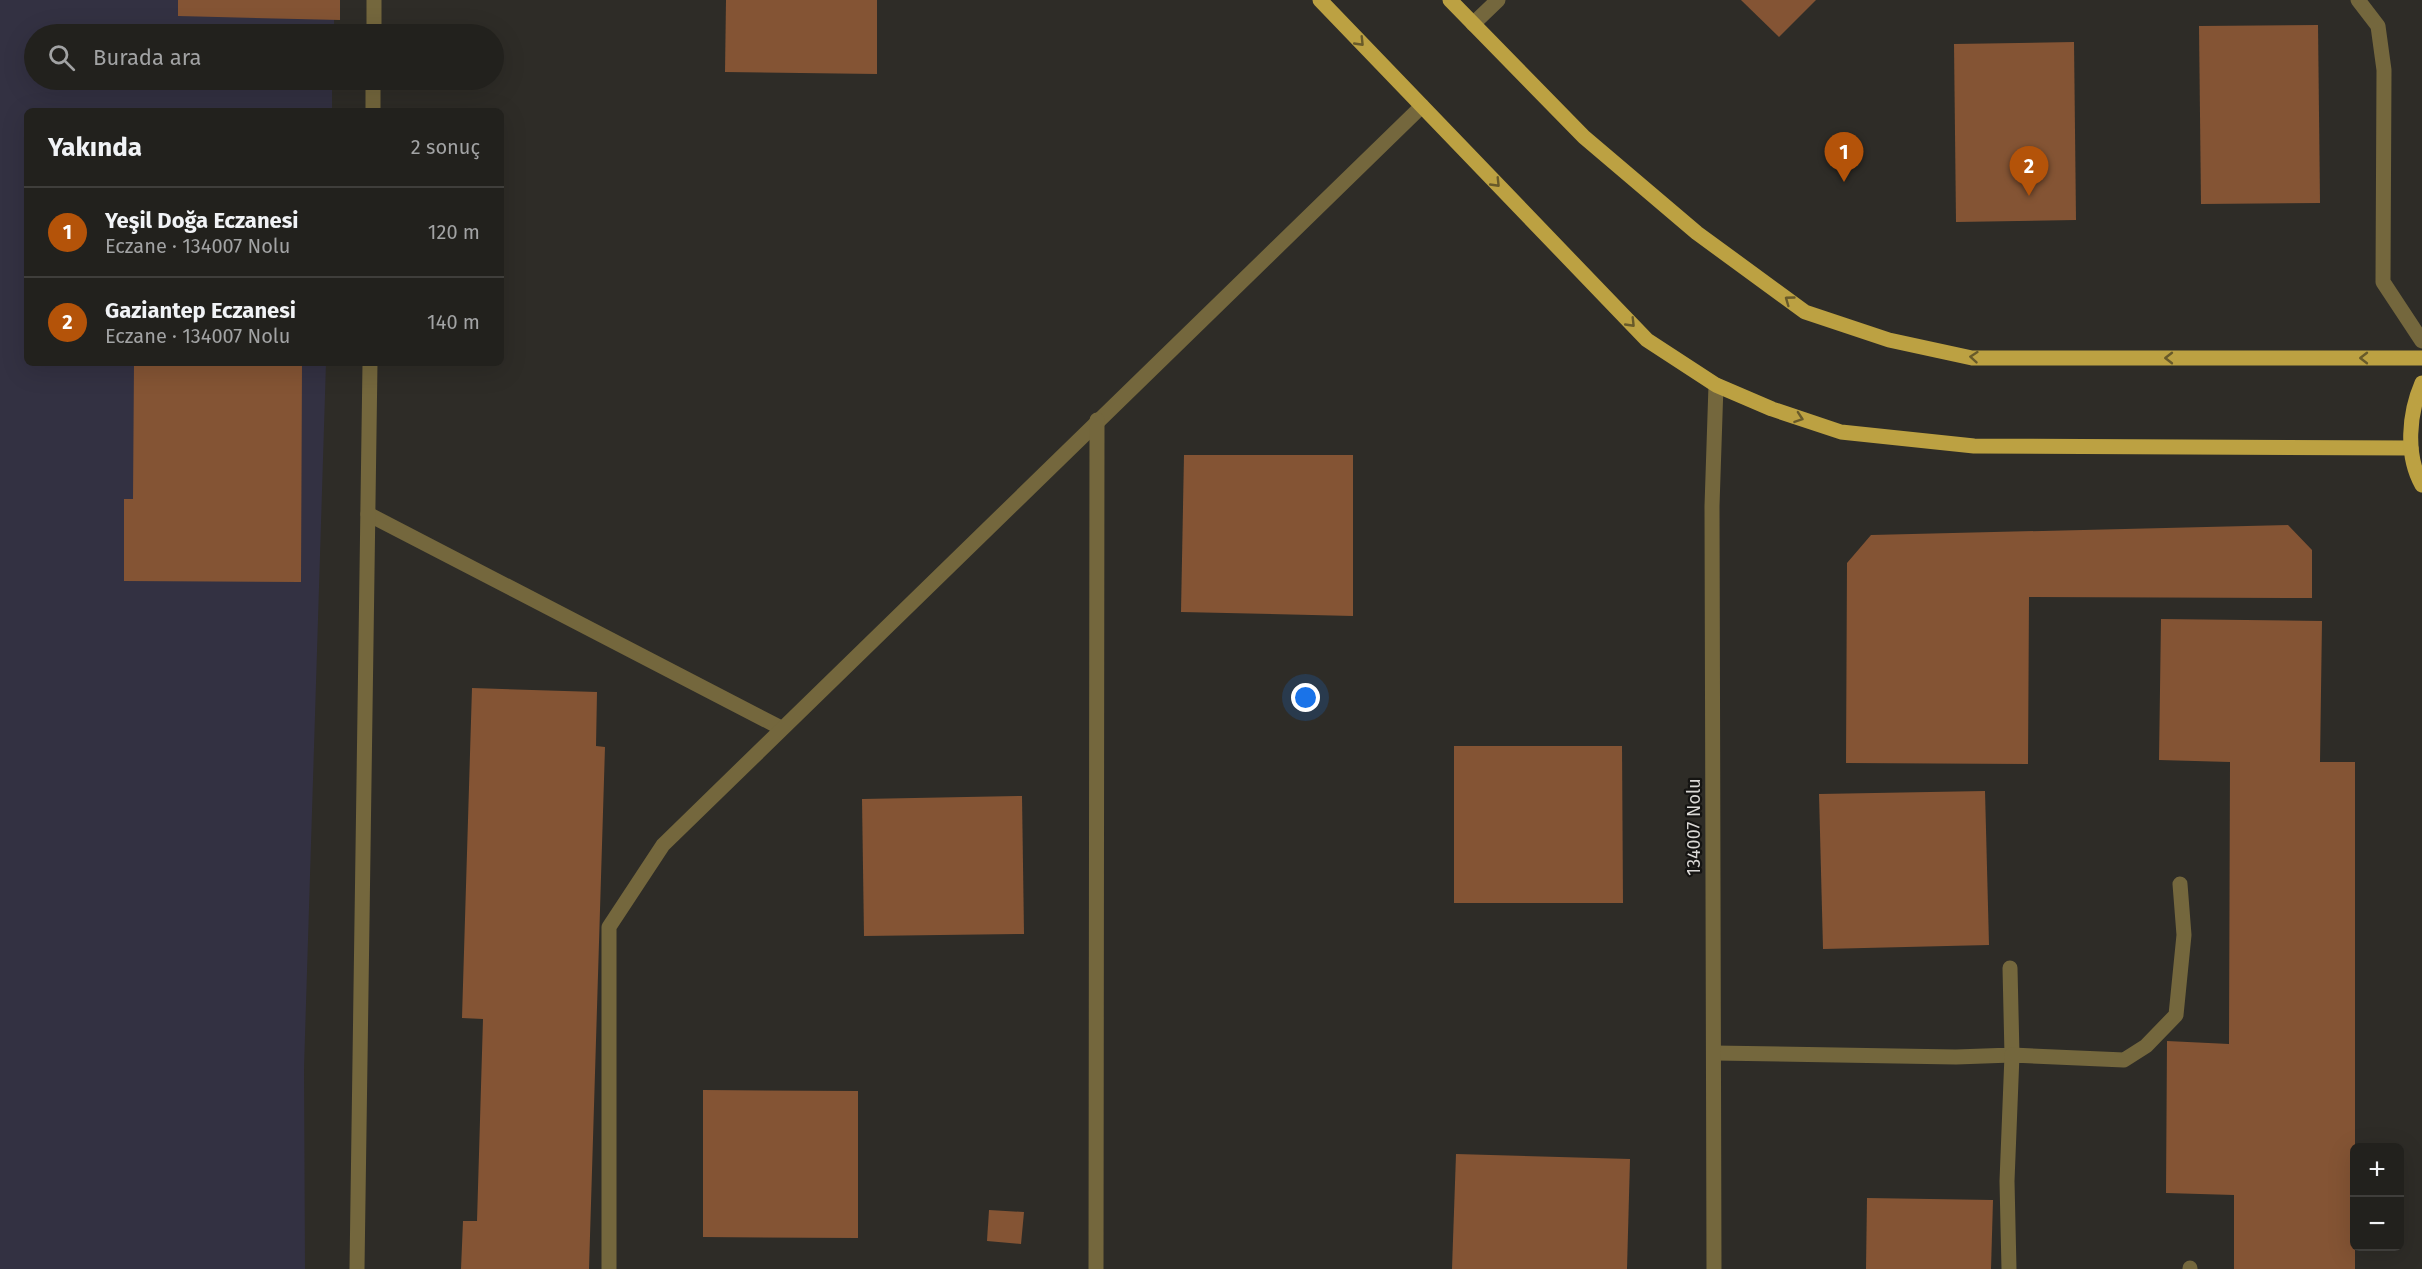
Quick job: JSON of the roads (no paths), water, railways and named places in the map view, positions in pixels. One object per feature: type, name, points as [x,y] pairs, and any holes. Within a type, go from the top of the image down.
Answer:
[{"type":"main road","points":[[1320,0],[1647,340],[1716,385],[1772,409],[1841,432],[1974,446],[2411,448]]},
{"type":"main road","points":[[1450,0],[1584,137],[1697,233],[1805,312],[1889,340],[1972,358],[2422,358]]},
{"type":"main road","points":[[2422,382],[2414,401],[2411,448],[2416,474],[2422,485]]},
{"type":"street","points":[[374,0],[374,24]]},
{"type":"street","points":[[1473,24],[1498,0]]},
{"type":"street","points":[[2358,0],[2378,26],[2384,70],[2383,282],[2422,341]]},
{"type":"street","points":[[373,90],[373,108]]},
{"type":"street","points":[[609,1269],[609,927],[663,844],[1422,106]]},
{"type":"street","points":[[357,1269],[370,366]]},
{"type":"street","name":"134007 Nolu","points":[[1714,1269],[1712,506],[1716,385]]},
{"type":"street","points":[[1096,1269],[1097,420]]},
{"type":"street","points":[[368,514],[781,728]]},
{"type":"street","points":[[1714,1053],[1956,1057],[2012,1055],[2124,1060],[2146,1046],[2176,1015],[2184,935],[2180,884]]},
{"type":"street","points":[[2009,1269],[2007,1181],[2012,1055],[2010,968]]},
{"type":"place","name":"Yeşil Doğa Eczanesi","points":[[1844,182]]},
{"type":"place","name":"Gaziantep Eczanesi","points":[[2029,196]]}]
